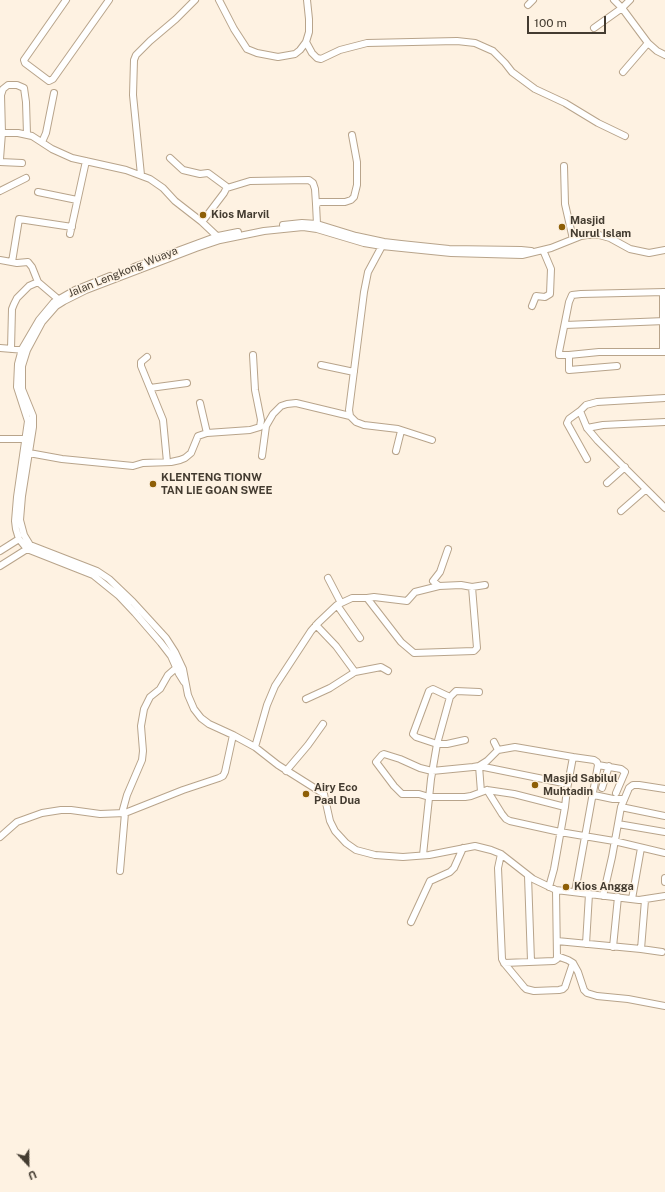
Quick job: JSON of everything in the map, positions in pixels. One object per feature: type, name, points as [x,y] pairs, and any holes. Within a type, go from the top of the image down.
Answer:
[{"type":"street","points":[[66,0],[24,60],[25,63],[49,80],[53,79],[108,0]]},
{"type":"street","points":[[141,175],[133,94],[134,60],[136,55],[150,41],[176,19],[195,0]]},
{"type":"street","points":[[220,0],[240,40],[247,49],[268,56],[288,56],[300,50],[306,42],[309,32],[307,0]]},
{"type":"street","points":[[528,5],[533,0]]},
{"type":"street","points":[[614,0],[622,8],[648,43],[657,51],[665,55]]},
{"type":"street","points":[[594,28],[622,8],[630,0]]},
{"type":"street","points":[[306,42],[312,53],[317,58],[321,59],[340,50],[367,43],[457,41],[475,43],[493,51],[512,72],[535,89],[565,103],[625,136]]},
{"type":"street","points":[[623,72],[648,43]]},
{"type":"street","points":[[0,159],[1,96],[3,89],[8,85],[24,88],[27,134]]},
{"type":"street","points":[[42,142],[46,133],[54,93]]},
{"type":"street","points":[[1,133],[27,134],[38,138],[52,149],[72,158],[141,175],[159,185],[175,201],[202,222],[219,238]]},
{"type":"street","points":[[316,204],[320,202],[345,202],[351,200],[354,196],[358,185],[352,135]]},
{"type":"street","points":[[170,158],[186,171],[209,174],[227,188]]},
{"type":"street","points":[[70,234],[86,161]]},
{"type":"street","points":[[0,162],[22,163]]},
{"type":"street","points":[[564,166],[565,204],[573,239]]},
{"type":"street","points":[[0,191],[26,178]]},
{"type":"street","points":[[202,222],[227,188],[250,181],[309,180],[313,182],[315,189],[317,224]]},
{"type":"street","points":[[38,192],[77,200]]},
{"type":"street","points":[[12,262],[19,219],[72,227]]},
{"type":"street","name":"Jalan Lengkong Wuaya","points":[[186,684],[180,660],[166,638],[119,596],[93,575],[27,549],[19,539],[15,521],[28,418],[17,387],[16,380],[18,364],[39,320],[48,308],[58,299],[92,283],[219,238],[245,230],[302,222],[317,224],[356,236],[396,244],[449,249],[521,250],[532,252]]},
{"type":"street","name":"Jalan Lengkong Wuaya","points":[[186,684],[176,668],[171,656],[152,627],[109,579],[85,565],[30,545],[22,528],[20,515],[22,496],[33,427],[33,416],[22,389],[24,350],[42,322],[56,306],[86,290],[219,238],[303,227],[317,229],[357,241],[382,246],[451,254],[522,255],[556,246],[584,235],[599,235],[610,238],[630,249],[649,253],[665,250]]},
{"type":"street","points":[[350,416],[349,410],[355,356],[366,279],[382,246]]},
{"type":"street","points":[[532,306],[536,296],[545,297],[550,294],[552,276],[543,250]]},
{"type":"street","points":[[0,260],[28,262],[32,267],[38,282],[58,299]]},
{"type":"street","points":[[11,349],[12,309],[14,304],[29,286],[38,282]]},
{"type":"street","points":[[664,292],[664,352],[599,352],[559,355],[559,346],[572,295],[664,292]]},
{"type":"street","points":[[565,325],[664,321]]},
{"type":"street","points":[[0,348],[24,350]]},
{"type":"street","points":[[29,453],[62,459],[133,466],[143,463],[167,462],[185,458],[193,449],[195,440],[198,436],[207,433],[250,430],[260,427],[262,420],[255,390],[253,355]]},
{"type":"street","points":[[569,355],[570,370],[617,366]]},
{"type":"street","points":[[147,356],[141,362],[141,366],[163,420],[167,462]]},
{"type":"street","points":[[320,365],[354,372]]},
{"type":"street","points":[[150,388],[187,384]]},
{"type":"street","points":[[587,459],[567,423],[569,419],[586,405],[598,402],[665,398]]},
{"type":"street","points":[[200,403],[207,433]]},
{"type":"street","points":[[262,456],[266,426],[273,414],[281,406],[287,404],[296,404],[350,416],[356,422],[364,425],[401,430],[432,440]]},
{"type":"street","points":[[580,411],[587,428],[606,450],[626,467],[645,490],[665,508]]},
{"type":"street","points":[[587,428],[603,425],[665,422]]},
{"type":"street","points":[[396,451],[401,430]]},
{"type":"street","points":[[0,439],[26,439]]},
{"type":"street","points":[[607,483],[626,467]]},
{"type":"street","points":[[621,511],[645,490]]},
{"type":"street","points":[[0,551],[19,539]]},
{"type":"street","points":[[0,566],[27,549]]},
{"type":"street","points":[[439,586],[433,581],[442,569],[448,549]]},
{"type":"street","points":[[328,578],[339,604],[360,638]]},
{"type":"street","points":[[255,747],[267,706],[275,686],[316,625],[339,604],[352,598],[374,597],[407,601],[413,593],[439,586],[485,585]]},
{"type":"street","points":[[367,598],[400,642],[414,653],[474,651],[477,648],[472,586]]},
{"type":"street","points":[[316,625],[336,646],[355,672]]},
{"type":"street","points":[[306,699],[330,688],[355,672],[381,667],[388,671]]},
{"type":"street","points":[[120,872],[124,813],[127,795],[142,760],[143,751],[141,726],[144,709],[150,697],[160,689],[168,675],[176,668]]},
{"type":"street","points":[[186,684],[191,703],[200,718],[255,747],[286,771],[324,794],[330,821],[335,831],[346,843],[356,850],[375,855],[403,858],[423,856],[475,846],[502,854],[528,876],[556,890],[645,900],[665,896]]},
{"type":"street","points":[[450,697],[433,689],[429,691],[413,733],[416,737],[437,744],[447,744],[465,740]]},
{"type":"street","points":[[423,856],[432,771],[437,744],[450,697],[456,691],[478,692]]},
{"type":"street","points":[[286,771],[308,745],[323,724]]},
{"type":"street","points":[[0,837],[17,822],[42,813],[71,810],[100,814],[124,813],[223,776],[234,735]]},
{"type":"street","points":[[494,742],[498,750]]},
{"type":"street","points":[[479,766],[487,761],[498,750],[515,747],[594,760],[597,762],[598,765],[594,795],[576,892]]},
{"type":"street","points":[[565,807],[514,794],[484,791],[465,797],[429,797],[415,794],[402,794],[376,762],[384,754],[432,771],[479,766],[568,784]]},
{"type":"street","points":[[549,887],[574,757]]},
{"type":"street","points":[[598,765],[621,769],[625,772],[616,793]]},
{"type":"street","points":[[479,766],[484,791],[506,819],[510,821],[560,832],[614,841],[665,853]]},
{"type":"street","points":[[602,788],[609,766]]},
{"type":"street","points":[[603,896],[621,807],[623,799],[629,788],[633,785],[639,785],[665,789]]},
{"type":"street","points":[[594,795],[613,799],[623,799]]},
{"type":"street","points":[[621,807],[665,816]]},
{"type":"street","points":[[618,824],[665,832]]},
{"type":"street","points":[[411,922],[430,881],[450,872],[454,868],[463,848]]},
{"type":"street","points":[[632,899],[641,848]]},
{"type":"street","points":[[502,854],[498,868],[502,959],[504,963],[526,990],[534,991],[563,989],[573,963]]},
{"type":"street","points":[[528,876],[531,961]]},
{"type":"street","points":[[504,963],[554,961],[557,959],[556,890]]},
{"type":"street","points":[[586,944],[589,894]]},
{"type":"street","points":[[613,947],[618,898]]},
{"type":"street","points":[[641,949],[645,900]]},
{"type":"street","points":[[557,941],[662,952]]},
{"type":"street","points":[[557,956],[573,963],[578,972],[584,990],[587,993],[597,996],[628,999],[665,1006]]},
{"type":"place","name":"Kios Marvil","points":[[203,215]]},
{"type":"place","name":"Masjid Nurul Islam","points":[[562,227]]},
{"type":"place","name":"KLENTENG TIONW TAN LIE GOAN SWEE","points":[[153,484]]},
{"type":"place","name":"Masjid Sabilul Muhtadin","points":[[535,785]]},
{"type":"place","name":"Airy Eco Paal Dua","points":[[306,794]]},
{"type":"place","name":"Kios Angga","points":[[566,887]]}]
